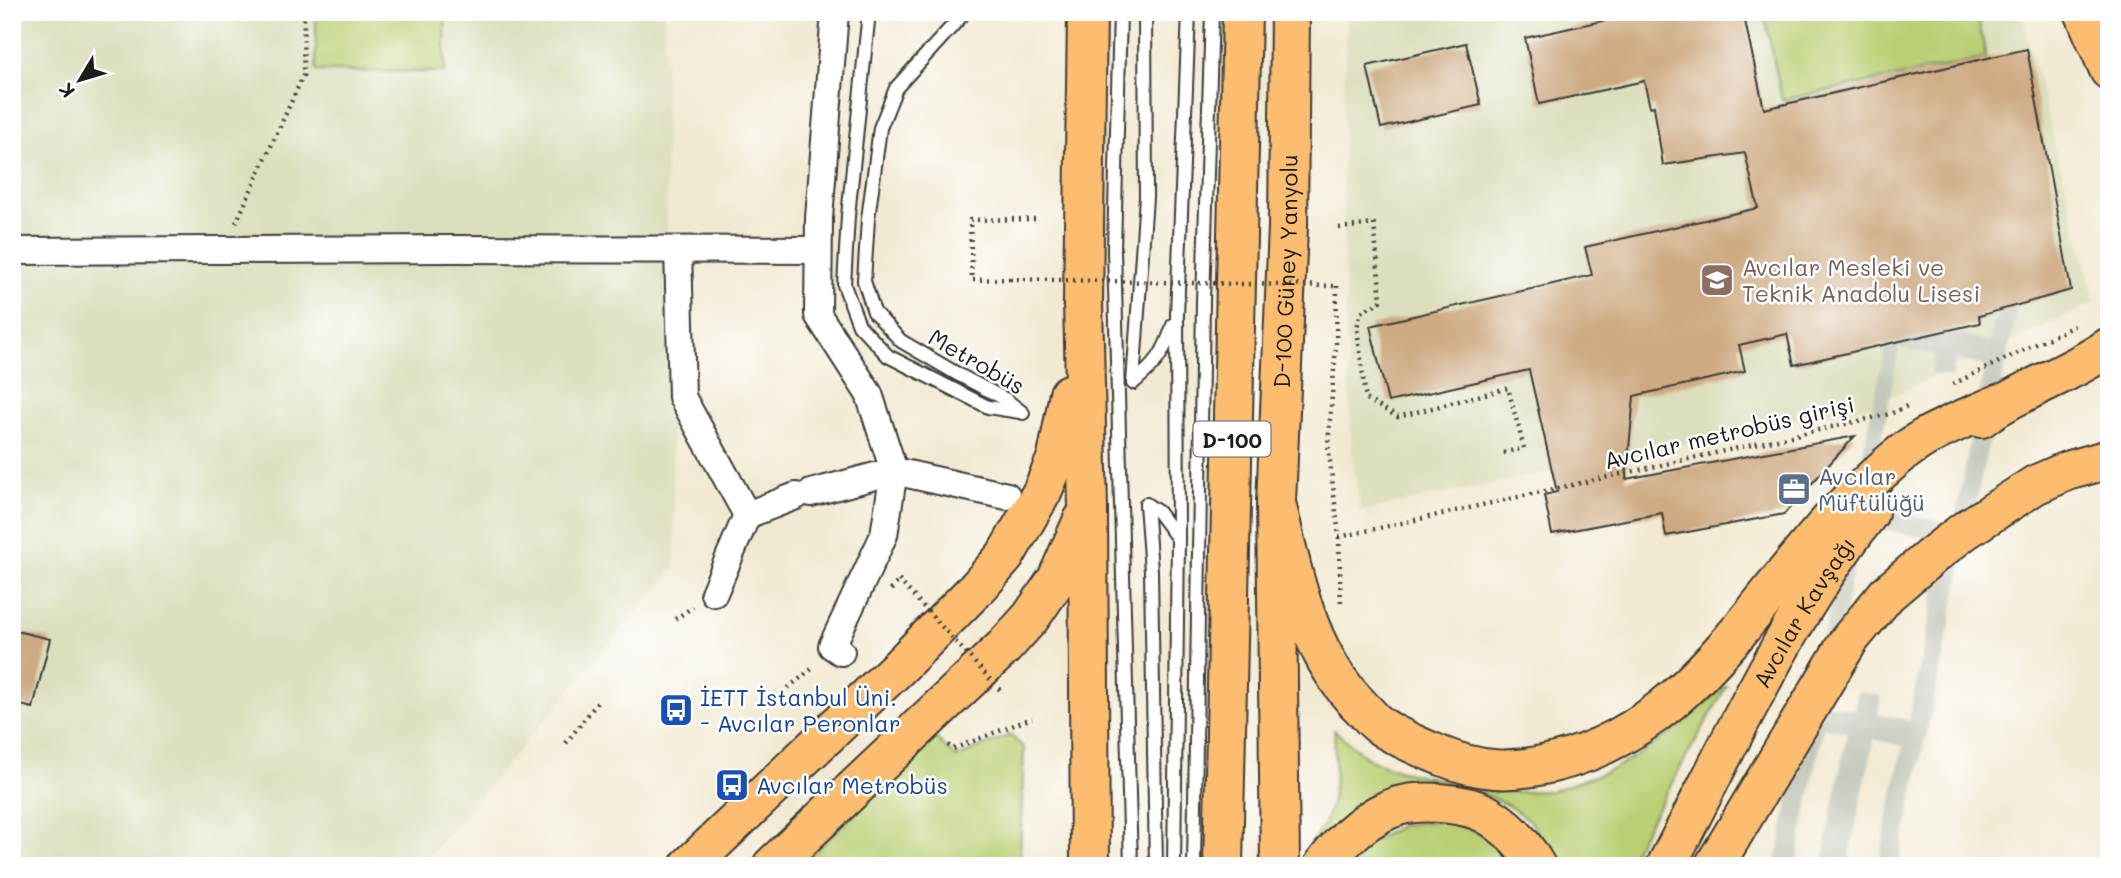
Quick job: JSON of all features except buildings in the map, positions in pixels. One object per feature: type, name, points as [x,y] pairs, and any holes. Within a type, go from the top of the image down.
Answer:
[{"type":"main road","points":[[1087,12],[1083,302],[1088,508],[1090,866]]},
{"type":"main road","name":"D-100","points":[[1223,866],[1242,12]]},
{"type":"main road","name":"D-100 Güney Yanyolu","points":[[1280,866],[1276,503],[1289,228],[1290,12]]},
{"type":"main road","points":[[2084,12],[2109,70]]},
{"type":"main road","points":[[690,865],[899,667],[1005,556],[1042,492],[1057,457],[1083,302]]},
{"type":"main road","name":"Avcılar Kavşağı","points":[[1666,866],[1786,637],[1841,549],[1880,500],[1927,457],[2001,403],[2095,349]]},
{"type":"main road","points":[[1276,503],[1302,604],[1316,642],[1331,669],[1353,699],[1380,726],[1414,745],[1455,762],[1490,770],[1533,768],[1570,759],[1599,747],[1628,732],[1664,707],[1714,662],[1813,541],[1888,464],[1924,438],[2001,403]]},
{"type":"main road","points":[[1714,866],[1849,640],[1887,594],[1933,555],[2035,485],[2103,460]]},
{"type":"main road","points":[[772,866],[1004,648],[1031,617],[1056,579],[1088,508]]},
{"type":"main road","points":[[1736,866],[1769,772]]},
{"type":"main road","points":[[1323,866],[1339,845],[1366,822],[1398,806],[1426,802],[1456,805],[1487,814],[1511,832],[1536,866]]},
{"type":"street","points":[[835,12],[818,218],[818,315],[869,394],[894,471],[884,535],[832,646],[841,652]]},
{"type":"street","points":[[678,250],[682,397],[747,515]]},
{"type":"street","points":[[12,251],[818,250]]},
{"type":"street","points":[[714,593],[747,515],[803,495],[894,471],[1007,496]]},
{"type":"lane","name":"Metrobüs","points":[[869,12],[848,216],[844,285],[855,315],[859,325],[888,356],[988,407],[1023,413],[1006,399],[901,341],[874,312],[864,281],[868,219],[880,128],[896,88],[965,12]]},
{"type":"lane","points":[[1120,12],[1114,250],[1131,866]]},
{"type":"lane","points":[[1145,12],[1146,197],[1133,383],[1151,368],[1166,348],[1177,315]]},
{"type":"lane","points":[[1174,866],[1178,539],[1177,315],[1189,12]]},
{"type":"lane","points":[[1194,866],[1203,302],[1212,12]]},
{"type":"lane","points":[[1156,866],[1151,571],[1146,504],[1158,512],[1178,539]]},
{"type":"path","points":[[224,249],[303,76],[304,12]]},
{"type":"path","points":[[1036,219],[970,220],[972,280],[1337,286],[1336,345],[1328,445],[1339,537],[1341,606]]},
{"type":"path","points":[[1339,228],[1374,224],[1381,301],[1361,312],[1357,328],[1366,399],[1398,417],[1508,388],[1524,448],[1503,453]]},
{"type":"path","points":[[1951,385],[2095,349]]},
{"type":"path","name":"Avcılar metrobüs girişi","points":[[1339,537],[1890,414],[1914,402]]},
{"type":"path","points":[[899,580],[1000,690]]},
{"type":"path","points":[[566,743],[597,703]]},
{"type":"path","points":[[947,743],[953,749],[1032,718]]},
{"type":"shaded area","points":[[12,12],[664,12],[675,567],[424,861],[428,866],[12,866]]},
{"type":"shaded area","name":"Avcılar Mesleki ve Teknik Anadolu Lisesi","points":[[1346,12],[2021,12],[2095,302],[1873,405],[1361,511],[1352,457],[1344,258]]},
{"type":"shaded area","points":[[1899,283],[1907,323],[1990,342],[1998,306],[2017,310],[1898,866],[1878,866],[1903,746],[1874,739],[1847,866],[1822,866],[1847,732],[1823,727],[1796,866],[1775,866]],"holes":[[[1899,348],[1934,355],[1931,373],[1952,377],[1956,359],[1985,366],[1954,524],[1869,507]],[[1862,525],[1945,542],[1909,720],[1878,714],[1881,696],[1858,691],[1854,710],[1826,704]]]},
{"type":"green space","points":[[316,12],[445,12],[445,72],[316,71]]},
{"type":"green space","points":[[1764,12],[1977,12],[1986,58],[1782,100]]},
{"type":"green space","points":[[1727,685],[1625,866],[1560,866],[1529,820],[1507,805],[1480,792],[1444,784],[1397,790],[1315,848],[1311,843],[1324,824],[1332,801],[1335,777],[1334,730],[1370,760],[1401,771],[1481,789],[1509,792],[1552,791],[1611,770],[1643,752],[1673,731]]},
{"type":"green space","points":[[1010,735],[1024,748],[1020,856],[1025,866],[799,866],[936,738],[956,758]]},
{"type":"green space","points":[[1446,820],[1493,838],[1520,866],[1343,866],[1363,846],[1402,825]]},
{"type":"place","name":"Avcılar Mesleki ve Teknik Anadolu Lisesi","points":[[1717,280]]},
{"type":"place","name":"Avcılar Müftülüğü","points":[[1794,489]]},
{"type":"place","name":"İETT İstanbul Üni. - Avcılar Peronlar","points":[[676,710]]},
{"type":"place","name":"Avcılar Metrobüs","points":[[732,785]]}]
